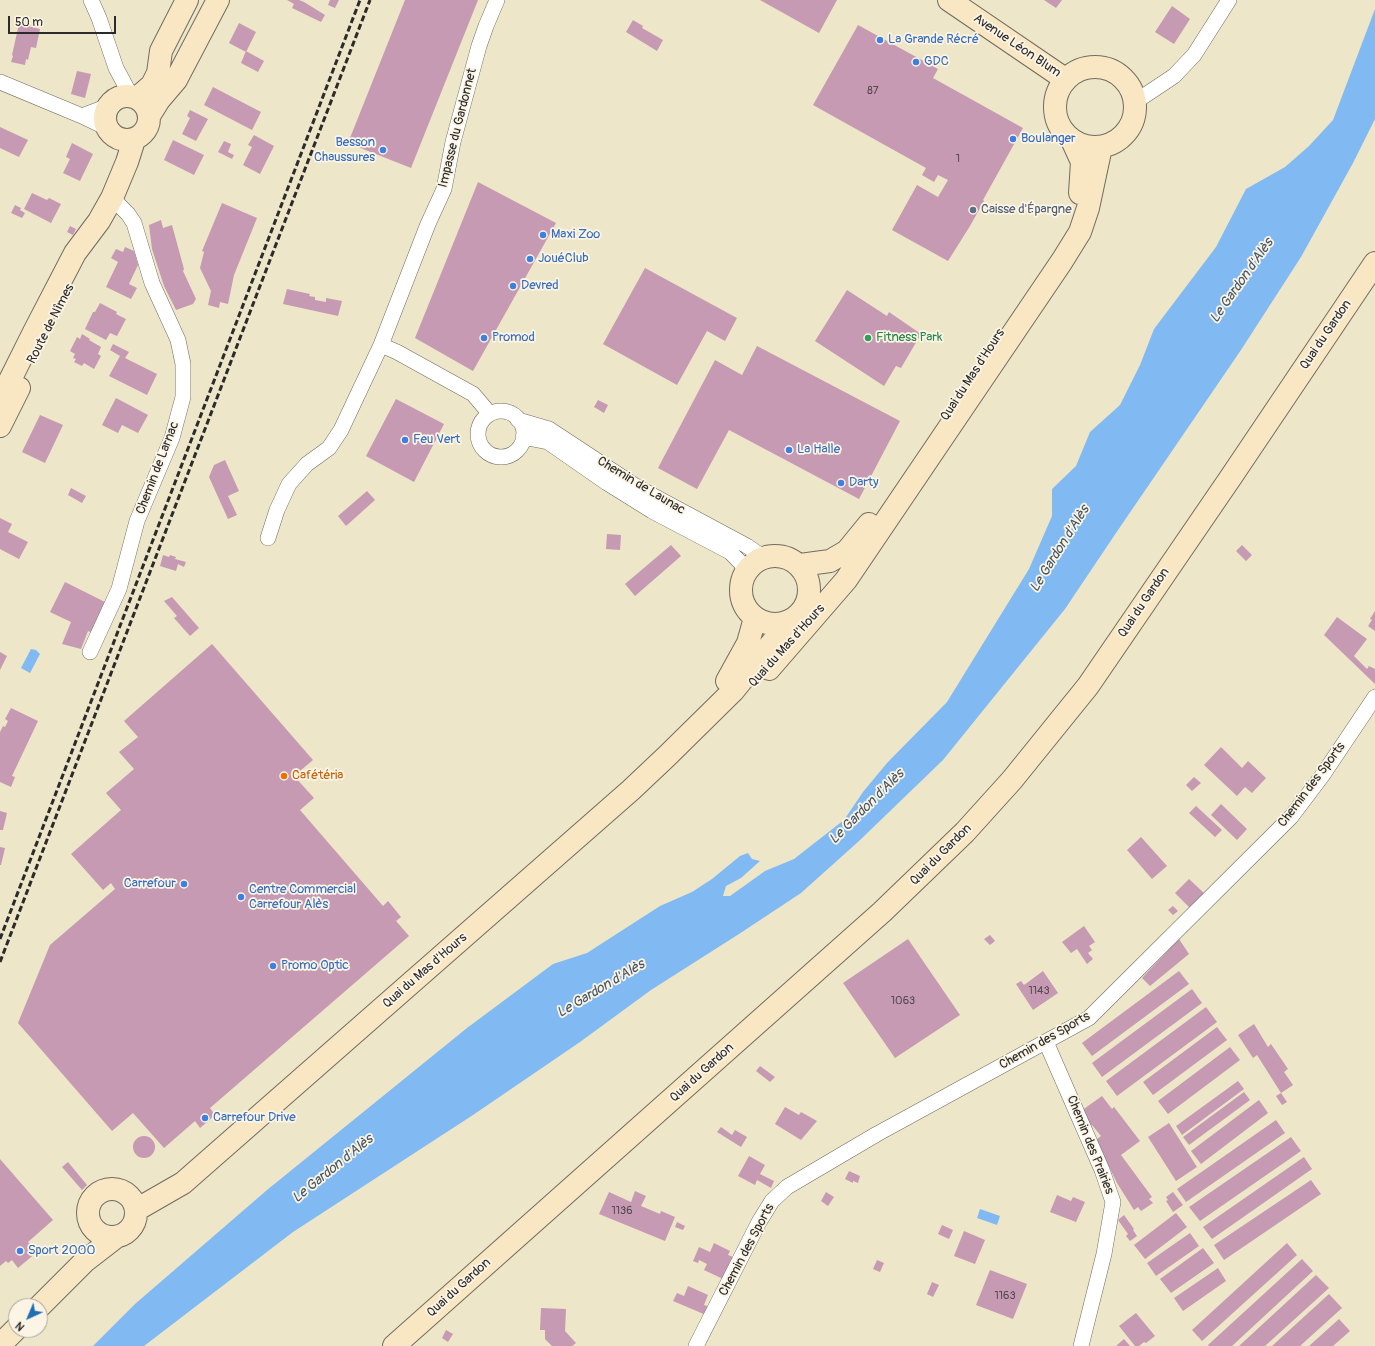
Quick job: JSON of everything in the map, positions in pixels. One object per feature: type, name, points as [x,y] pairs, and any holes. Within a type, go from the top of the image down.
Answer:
[{"type":"street","points":[[91,0],[99,18],[116,68],[124,99]]},
{"type":"street","points":[[82,116],[124,99],[152,85],[158,73],[161,51],[187,0]]},
{"type":"street","points":[[149,116],[159,100],[176,80],[218,0]]},
{"type":"street","name":"Impasse du Gardonnet","points":[[381,345],[428,224],[444,189],[453,142],[479,46],[496,0]]},
{"type":"street","name":"Avenue Léon Blum","points":[[950,0],[1065,79]]},
{"type":"street","points":[[1135,102],[1174,76],[1194,55],[1230,0]]},
{"type":"street","points":[[1088,66],[1101,66],[1114,71],[1124,79],[1132,90],[1135,102],[1135,115],[1123,136],[1113,143],[1101,147],[1081,145],[1072,140],[1063,132],[1057,122],[1054,110],[1055,98],[1065,79],[1076,71],[1088,66]]},
{"type":"street","points":[[0,82],[82,116],[109,131],[114,137],[120,140],[134,140],[146,131],[149,124],[149,116],[143,102],[124,99],[105,112],[104,119],[109,131],[118,161],[116,190]]},
{"type":"street","name":"Route de Nîmes","points":[[0,426],[85,256],[99,221],[116,190],[134,140]]},
{"type":"street","name":"Quai du Mas d'Hours","points":[[800,565],[830,561],[847,551],[905,480],[1061,240],[1073,216],[1081,188],[1082,162],[1072,140]]},
{"type":"street","name":"Quai du Mas d'Hours","points":[[704,720],[722,712],[759,681],[846,580],[1062,261],[1080,232],[1088,208],[1101,147]]},
{"type":"street","name":"Chemin de Larnac","points":[[90,652],[119,589],[137,521],[172,438],[183,397],[183,364],[178,340],[152,283],[134,223],[116,190]]},
{"type":"street","name":"Route de Nîmes","points":[[0,400],[75,253],[99,221]]},
{"type":"street","name":"Quai du Gardon","points":[[394,1346],[882,912],[965,832],[1012,780],[1088,686],[1227,483],[1375,262]]},
{"type":"street","points":[[268,538],[289,484],[307,464],[329,448],[341,430],[381,345],[397,352],[473,394],[490,414]]},
{"type":"street","points":[[505,412],[512,414],[518,420],[522,426],[523,437],[521,446],[506,457],[499,458],[486,452],[478,440],[479,426],[483,419],[490,414],[505,412]]},
{"type":"street","name":"Chemin de Launac","points":[[518,420],[549,429],[637,487],[747,546],[763,558]]},
{"type":"street","name":"Chemin de Launac","points":[[523,437],[548,442],[607,483],[652,511],[730,552],[741,563],[746,572]]},
{"type":"street","name":"Quai du Mas d'Hours","points":[[806,607],[822,589],[873,541]]},
{"type":"street","points":[[772,555],[792,559],[800,565],[806,574],[810,585],[810,596],[806,607],[798,616],[789,622],[772,624],[755,618],[748,611],[743,602],[741,592],[742,581],[746,572],[753,563],[772,555]]},
{"type":"street","name":"Quai du Mas d'Hours","points":[[704,720],[748,643],[755,618]]},
{"type":"street","name":"Quai du Mas d'Hours","points":[[136,1210],[183,1183],[631,790],[733,691],[789,622]]},
{"type":"street","name":"Chemin des Sports","points":[[696,1346],[759,1222],[772,1201],[787,1187],[877,1134],[1089,1018],[1291,817],[1322,776],[1375,697]]},
{"type":"street","name":"Chemin des Prairies","points":[[1046,1042],[1102,1170],[1113,1202],[1104,1254],[1082,1346]]},
{"type":"street","points":[[107,1189],[123,1191],[134,1202],[136,1210],[136,1217],[129,1230],[123,1235],[116,1237],[101,1235],[95,1231],[88,1218],[90,1203],[100,1192],[107,1189]]},
{"type":"street","points":[[85,1261],[91,1225]]},
{"type":"street","points":[[48,1298],[85,1261],[116,1237]]},
{"type":"street","points":[[0,1345],[8,1337]]},
{"type":"water","name":"Le Gardon d'Alès","points":[[1375,9],[1375,119],[1353,163],[1301,257],[1241,350],[1065,609],[943,760],[859,841],[801,893],[651,990],[580,1042],[473,1115],[293,1232],[144,1346],[93,1346],[135,1304],[267,1190],[467,1028],[553,964],[587,953],[660,906],[692,892],[712,879],[740,856],[748,853],[752,859],[760,861],[741,878],[726,886],[723,896],[730,896],[765,871],[794,859],[844,820],[863,792],[887,763],[947,702],[1029,569],[1052,516],[1052,489],[1076,466],[1090,432],[1120,405],[1140,365],[1154,329],[1216,247],[1246,189],[1285,167],[1309,146],[1333,120]]},
{"type":"water","points":[[31,649],[36,650],[40,654],[30,673],[21,668]]},
{"type":"water","points":[[980,1209],[1000,1216],[997,1225],[977,1218]]},
{"type":"building","points":[[287,0],[299,0],[325,15],[321,22],[292,8],[294,4]]},
{"type":"building","points":[[330,0],[339,0],[335,8],[328,5]]},
{"type":"building","points":[[405,0],[478,0],[411,168],[348,143]]},
{"type":"building","points":[[760,0],[837,0],[819,33]]},
{"type":"building","points":[[1044,0],[1062,0],[1056,8]]},
{"type":"building","points":[[1172,6],[1190,19],[1174,44],[1155,32]]},
{"type":"building","points":[[633,20],[643,26],[642,28],[663,40],[657,51],[626,32]]},
{"type":"building","points":[[239,23],[256,32],[246,52],[229,43]]},
{"type":"building","points":[[19,24],[40,29],[36,48],[31,47],[28,60],[26,59],[25,65],[11,62]]},
{"type":"building","points":[[858,25],[938,69],[933,78],[1023,128],[970,226],[948,261],[892,230],[917,185],[938,197],[948,180],[938,175],[934,182],[922,175],[926,168],[813,105]]},
{"type":"building","points":[[246,51],[264,61],[258,72],[241,63]]},
{"type":"building","points":[[77,71],[91,74],[85,98],[71,94]]},
{"type":"building","points":[[213,87],[261,112],[252,130],[204,105]]},
{"type":"building","points":[[190,110],[208,119],[196,141],[182,134],[190,118],[187,116]]},
{"type":"building","points":[[0,127],[28,140],[19,157],[0,148]]},
{"type":"building","points":[[254,135],[274,146],[260,174],[243,165],[252,147],[248,145]]},
{"type":"building","points":[[173,140],[204,155],[194,175],[164,160]]},
{"type":"building","points":[[224,141],[231,144],[228,152],[234,155],[232,159],[218,152]]},
{"type":"building","points":[[72,143],[93,154],[80,181],[63,173],[70,159],[66,157]]},
{"type":"building","points":[[478,182],[556,223],[473,371],[415,338]]},
{"type":"building","points":[[32,193],[47,200],[49,198],[61,204],[51,223],[24,209]]},
{"type":"building","points":[[222,203],[257,218],[234,275],[228,304],[220,302],[219,308],[208,305],[211,291],[200,268],[204,252],[202,251]]},
{"type":"building","points":[[15,205],[21,208],[20,210],[25,213],[22,218],[11,213]]},
{"type":"building","points":[[161,220],[163,228],[172,225],[184,269],[183,271],[196,299],[193,304],[176,310],[164,286],[152,249],[149,225]]},
{"type":"building","points":[[70,226],[76,229],[73,235],[67,232]]},
{"type":"building","points":[[125,247],[134,251],[138,265],[129,284],[137,288],[131,299],[106,287],[118,262],[111,258],[116,249],[123,252]]},
{"type":"building","points":[[645,268],[737,318],[725,341],[707,331],[677,385],[603,344]]},
{"type":"building","points":[[287,289],[310,294],[309,296],[315,297],[315,300],[326,302],[326,298],[342,301],[338,316],[283,304]]},
{"type":"building","name":"Fitness Park","points":[[847,290],[887,316],[889,312],[921,334],[901,368],[896,366],[884,386],[815,341]]},
{"type":"building","points":[[100,303],[117,312],[116,314],[126,319],[117,336],[110,333],[106,340],[85,329],[93,312],[95,312]]},
{"type":"building","points":[[82,334],[101,347],[98,354],[101,356],[94,369],[84,363],[82,366],[74,362],[76,359],[73,358],[75,354],[70,351],[77,337],[80,339]]},
{"type":"building","points":[[113,344],[129,352],[125,358],[157,374],[147,395],[109,376],[120,356],[110,350]]},
{"type":"building","points":[[757,346],[900,421],[859,499],[729,430],[697,489],[658,468],[715,360],[742,375]]},
{"type":"building","points":[[116,398],[148,415],[138,433],[122,425],[118,433],[102,425]]},
{"type":"building","name":"Feu Vert","points":[[396,399],[444,424],[414,482],[366,456]]},
{"type":"building","points":[[598,400],[608,405],[604,413],[594,407]]},
{"type":"building","points":[[40,415],[63,425],[45,463],[22,452]]},
{"type":"building","points":[[225,460],[239,491],[228,496],[237,515],[228,519],[209,477],[214,465]]},
{"type":"building","points":[[71,488],[86,496],[82,503],[68,495]]},
{"type":"building","points":[[367,491],[375,500],[346,526],[338,516]]},
{"type":"building","points":[[0,518],[12,524],[8,532],[28,542],[19,559],[0,549]]},
{"type":"building","points":[[607,534],[621,535],[620,550],[606,549]]},
{"type":"building","points":[[671,545],[681,556],[635,596],[625,584]]},
{"type":"building","points":[[1242,545],[1252,555],[1246,561],[1236,551]]},
{"type":"building","points":[[163,555],[169,557],[170,555],[176,557],[175,559],[186,562],[184,567],[178,564],[176,571],[160,566]]},
{"type":"building","points":[[65,582],[105,602],[92,633],[88,631],[81,649],[62,644],[71,622],[50,612]]},
{"type":"building","points":[[172,597],[199,628],[190,636],[174,618],[177,616],[164,601]]},
{"type":"building","points":[[1375,611],[1375,631],[1368,626]]},
{"type":"building","points":[[1337,617],[1367,639],[1354,656],[1367,669],[1369,666],[1375,669],[1375,684],[1324,635]]},
{"type":"building","name":"Centre Commercial Carrefour Alès","points":[[212,644],[313,760],[294,776],[314,798],[300,810],[383,906],[388,901],[401,917],[396,921],[409,936],[210,1108],[215,1115],[200,1128],[195,1121],[164,1148],[133,1113],[112,1131],[18,1023],[50,945],[115,889],[111,883],[103,890],[71,854],[121,810],[106,793],[134,769],[119,752],[138,737],[124,721]]},
{"type":"building","points":[[0,652],[7,656],[0,670]]},
{"type":"building","points":[[11,708],[38,721],[12,776],[15,777],[11,787],[0,782],[0,732],[8,721],[5,719]]},
{"type":"building","points":[[1221,747],[1242,768],[1248,761],[1266,778],[1252,793],[1245,787],[1237,796],[1204,765]]},
{"type":"building","points":[[1194,777],[1201,783],[1192,791],[1186,785]]},
{"type":"building","points":[[1221,804],[1247,829],[1237,840],[1211,815]]},
{"type":"building","points":[[1196,806],[1222,830],[1215,837],[1189,813]]},
{"type":"building","points":[[0,811],[7,813],[3,830],[0,830]]},
{"type":"building","points":[[1141,837],[1167,866],[1152,879],[1127,850]]},
{"type":"building","points":[[0,847],[5,848],[1,865],[0,865]]},
{"type":"building","points":[[1189,879],[1205,894],[1190,908],[1175,893]]},
{"type":"building","points":[[1173,906],[1178,911],[1173,915],[1168,910]]},
{"type":"building","points":[[1084,926],[1095,942],[1089,946],[1092,950],[1088,953],[1093,959],[1087,964],[1077,949],[1071,953],[1062,942]]},
{"type":"building","points":[[990,935],[995,941],[990,945],[984,939]]},
{"type":"building","points":[[908,939],[960,1015],[895,1058],[843,983]]},
{"type":"building","points":[[1179,939],[1189,954],[1150,986],[1142,978]]},
{"type":"building","points":[[1043,971],[1058,993],[1033,1010],[1016,984],[1021,981],[1024,985]]},
{"type":"building","points":[[1179,971],[1189,984],[1092,1056],[1082,1043]]},
{"type":"building","points":[[1192,989],[1202,1003],[1102,1077],[1092,1063]]},
{"type":"building","points":[[1206,1007],[1217,1022],[1117,1096],[1106,1081]]},
{"type":"building","points":[[1254,1024],[1268,1047],[1271,1044],[1288,1069],[1284,1072],[1293,1085],[1281,1093],[1257,1055],[1253,1058],[1238,1035]]},
{"type":"building","points":[[1217,1027],[1227,1040],[1153,1095],[1143,1082]]},
{"type":"building","points":[[1230,1047],[1240,1060],[1168,1114],[1158,1101]]},
{"type":"building","points":[[760,1066],[775,1077],[770,1082],[756,1071]]},
{"type":"building","points":[[1238,1081],[1244,1089],[1182,1135],[1176,1126]]},
{"type":"building","points":[[1244,1092],[1250,1100],[1189,1145],[1183,1137]]},
{"type":"building","points":[[1281,1093],[1287,1102],[1282,1105],[1276,1096]]},
{"type":"building","points":[[1102,1096],[1112,1109],[1114,1107],[1140,1141],[1121,1155],[1152,1197],[1149,1199],[1153,1203],[1141,1211],[1138,1207],[1134,1210],[1117,1183],[1096,1140],[1101,1136],[1092,1125],[1089,1127],[1081,1111]]},
{"type":"building","points":[[1259,1100],[1268,1113],[1201,1164],[1191,1151]]},
{"type":"building","points":[[785,1107],[799,1115],[801,1112],[817,1121],[801,1140],[775,1124]]},
{"type":"building","points":[[1276,1120],[1285,1133],[1186,1202],[1177,1189]]},
{"type":"building","points":[[1169,1123],[1197,1167],[1176,1181],[1148,1137]]},
{"type":"building","points":[[721,1127],[732,1135],[735,1130],[747,1137],[741,1147],[717,1132]]},
{"type":"building","points":[[144,1136],[152,1139],[155,1147],[152,1155],[144,1158],[136,1155],[133,1147],[136,1139]]},
{"type":"building","points":[[1291,1137],[1301,1151],[1200,1221],[1189,1207]]},
{"type":"building","points":[[749,1156],[765,1165],[760,1174],[774,1181],[771,1188],[757,1180],[755,1185],[738,1176]]},
{"type":"building","points":[[1304,1157],[1312,1169],[1212,1239],[1203,1227]]},
{"type":"building","points":[[0,1159],[53,1220],[28,1242],[37,1252],[18,1268],[12,1260],[8,1263],[6,1261],[0,1266]]},
{"type":"building","points":[[68,1162],[87,1185],[82,1190],[62,1167]]},
{"type":"building","points":[[849,1171],[860,1176],[858,1183],[853,1181],[853,1183],[845,1179]]},
{"type":"building","points":[[1311,1180],[1321,1194],[1224,1260],[1214,1245]]},
{"type":"building","points":[[635,1191],[646,1196],[641,1206],[660,1214],[661,1211],[675,1217],[665,1241],[599,1214],[609,1192],[631,1202]]},
{"type":"building","points":[[826,1192],[834,1197],[828,1206],[821,1201]]},
{"type":"building","points":[[1173,1192],[1183,1205],[1173,1212],[1166,1201],[1168,1200],[1166,1197]]},
{"type":"building","points":[[1057,1195],[1071,1201],[1073,1197],[1085,1202],[1076,1222],[1050,1212]]},
{"type":"building","points":[[1176,1213],[1187,1227],[1145,1259],[1134,1245]]},
{"type":"building","points":[[1124,1215],[1137,1236],[1130,1241],[1126,1236],[1128,1234],[1118,1220]]},
{"type":"building","points":[[677,1222],[685,1226],[683,1230],[675,1227]]},
{"type":"building","points":[[942,1225],[953,1230],[949,1239],[938,1234]]},
{"type":"building","points":[[964,1231],[985,1240],[975,1264],[954,1256]]},
{"type":"building","points":[[1190,1233],[1199,1246],[1156,1276],[1147,1263]]},
{"type":"building","points":[[714,1243],[730,1251],[728,1255],[733,1257],[723,1279],[704,1270],[707,1264],[699,1260],[698,1263],[693,1261],[699,1247],[710,1252]]},
{"type":"building","points":[[1287,1243],[1297,1255],[1202,1341],[1192,1330]]},
{"type":"building","points":[[1203,1248],[1214,1263],[1171,1293],[1160,1279]]},
{"type":"building","points":[[1302,1259],[1313,1271],[1232,1346],[1208,1345]]},
{"type":"building","points":[[877,1260],[884,1263],[880,1272],[873,1269]]},
{"type":"building","points":[[1218,1268],[1226,1281],[1183,1311],[1174,1298]]},
{"type":"building","points":[[990,1270],[1027,1284],[1013,1319],[976,1305]]},
{"type":"building","points":[[1316,1275],[1329,1288],[1265,1346],[1239,1346]]},
{"type":"building","points":[[932,1282],[939,1285],[933,1297],[927,1294]]},
{"type":"building","points":[[688,1286],[708,1295],[704,1305],[710,1307],[706,1315],[673,1301],[677,1293],[684,1296]]},
{"type":"building","points":[[1329,1294],[1342,1308],[1300,1346],[1272,1346]]},
{"type":"building","points":[[541,1308],[566,1309],[565,1331],[576,1343],[572,1346],[552,1346],[545,1339],[545,1330],[540,1330]]},
{"type":"building","points":[[1136,1313],[1155,1336],[1139,1346],[1135,1346],[1119,1326]]},
{"type":"building","points":[[1339,1319],[1350,1331],[1333,1346],[1309,1346]]},
{"type":"building","points":[[446,1330],[453,1334],[448,1342],[442,1338]]},
{"type":"building","points":[[1124,1339],[1130,1346],[1116,1346]]},
{"type":"railway","points":[[0,939],[360,0]]},
{"type":"railway","points":[[0,962],[370,0]]},
{"type":"place","name":"La Grande Récré","points":[[880,40]]},
{"type":"place","name":"GDC","points":[[916,62]]},
{"type":"place","name":"Boulanger","points":[[1013,139]]},
{"type":"place","name":"Besson Chaussures","points":[[383,150]]},
{"type":"place","name":"Caisse d'Épargne","points":[[973,210]]},
{"type":"place","name":"Maxi Zoo","points":[[543,235]]},
{"type":"place","name":"JouéClub","points":[[530,259]]},
{"type":"place","name":"Devred","points":[[513,286]]},
{"type":"place","name":"Promod","points":[[484,338]]},
{"type":"place","name":"Fitness Park","points":[[868,338]]},
{"type":"place","name":"Feu Vert","points":[[405,440]]},
{"type":"place","name":"La Halle","points":[[789,450]]},
{"type":"place","name":"Darty","points":[[841,483]]},
{"type":"place","name":"Cafétéria","points":[[284,776]]},
{"type":"place","name":"Carrefour","points":[[184,884]]},
{"type":"place","name":"Centre Commercial Carrefour Alès","points":[[241,897]]},
{"type":"place","name":"Promo Optic","points":[[273,966]]},
{"type":"place","name":"Carrefour Drive","points":[[205,1118]]},
{"type":"place","name":"Sport 2000","points":[[20,1251]]}]
